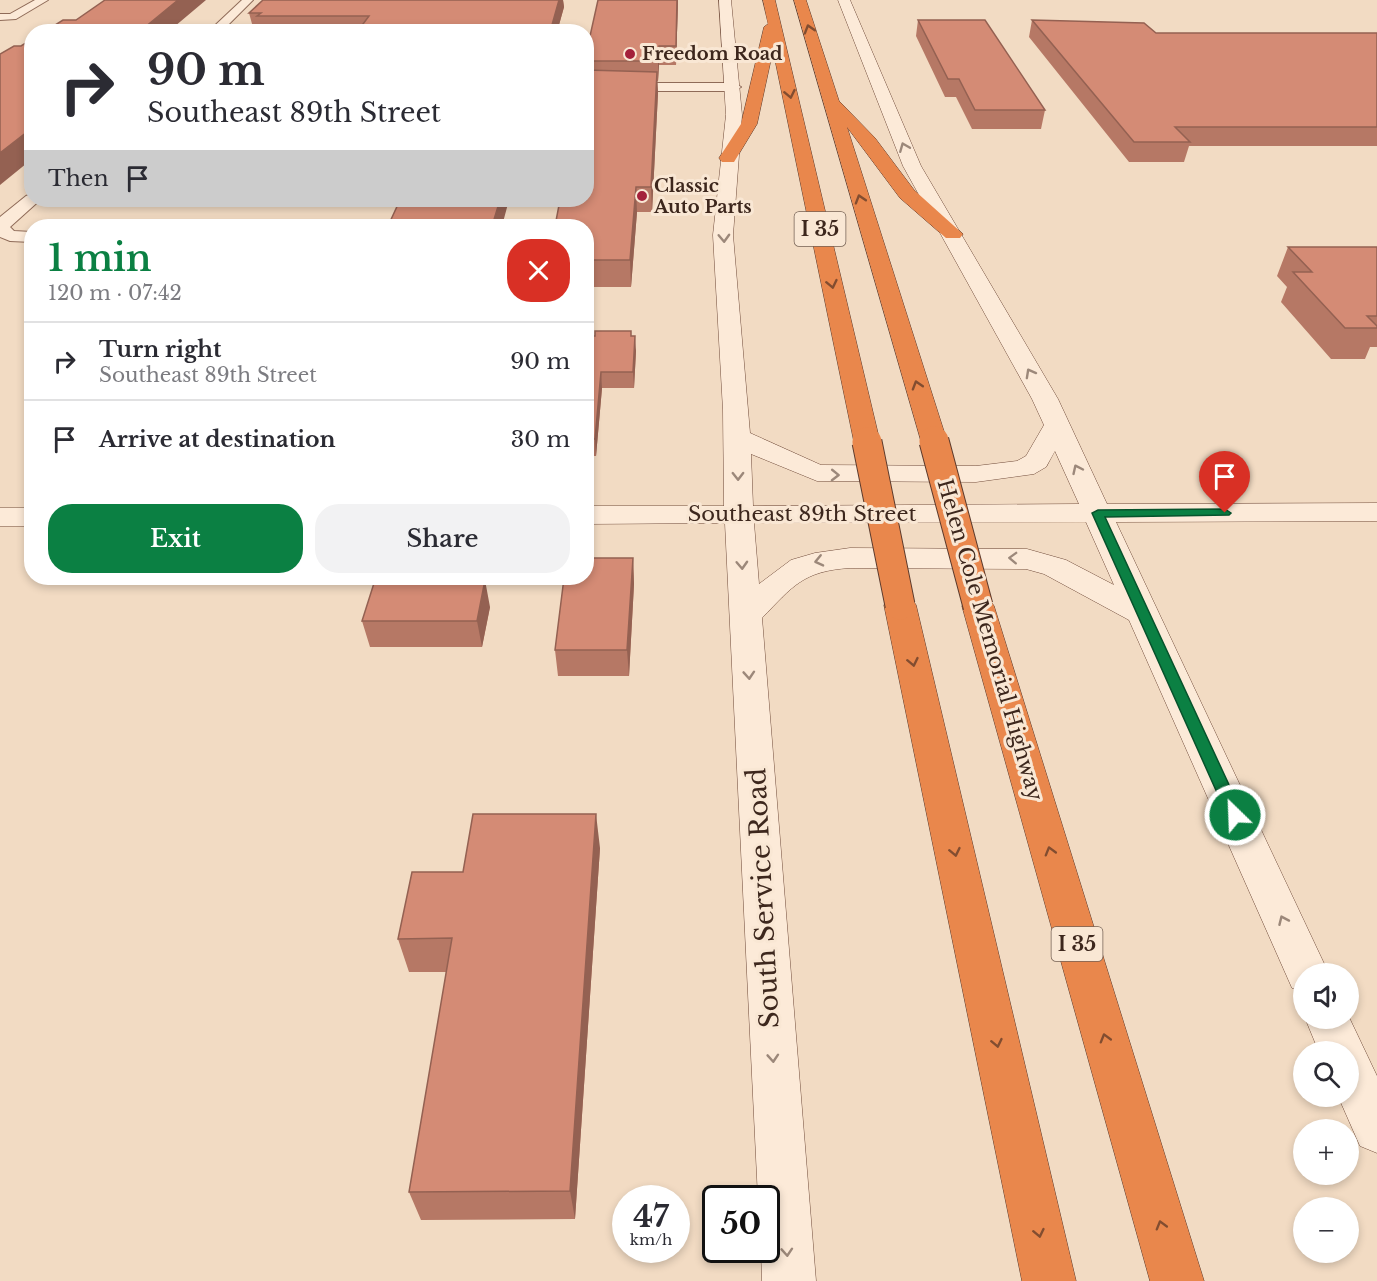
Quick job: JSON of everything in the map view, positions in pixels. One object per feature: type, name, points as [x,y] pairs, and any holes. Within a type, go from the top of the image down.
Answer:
[{"type":"highway","name":"Helen Cole Memorial Highway","points":[[800,0],[934,441],[978,606],[1177,1281]]},
{"type":"highway","points":[[728,158],[749,124],[771,8]]},
{"type":"highway","name":"I 35","points":[[771,8],[1049,1281]]},
{"type":"highway","points":[[830,98],[869,142],[907,194],[953,234]]},
{"type":"main road","name":"South Service Road","points":[[725,0],[734,87],[734,117],[728,158],[723,235],[737,437],[745,616],[789,1281]]},
{"type":"main road","points":[[844,0],[912,166],[953,234],[1045,399],[1302,963]]},
{"type":"main road","points":[[737,437],[817,473],[976,474],[1024,468],[1036,461],[1057,425]]},
{"type":"main road","name":"Southeast 89th Street","points":[[594,515],[1377,512]]},
{"type":"main road","points":[[0,517],[24,517]]},
{"type":"main road","points":[[745,616],[794,568],[830,558],[1027,559],[1055,567],[1144,614]]},
{"type":"main road","points":[[1359,1090],[1377,1129]]},
{"type":"street","points":[[0,30],[6,17],[43,0]]},
{"type":"street","points":[[222,24],[248,0]]},
{"type":"street","points":[[594,87],[734,87]]},
{"type":"street","points":[[24,205],[10,216],[0,229],[10,236],[24,237]]},
{"type":"building","points":[[105,0],[178,0],[149,24],[57,24],[63,20],[76,20]]},
{"type":"building","points":[[263,0],[559,0],[552,24],[363,24],[369,16],[257,16],[261,13],[249,13]]},
{"type":"building","points":[[598,0],[677,0],[676,46],[659,46],[658,61],[594,61],[593,24]]},
{"type":"building","points":[[918,20],[985,20],[1045,110],[975,110],[959,79],[948,79]]},
{"type":"building","points":[[1032,20],[1144,23],[1156,33],[1377,33],[1377,127],[1175,127],[1190,142],[1134,142]]},
{"type":"building","points":[[24,44],[24,134],[0,153],[0,54],[14,46]]},
{"type":"building","points":[[594,70],[657,72],[651,187],[636,187],[630,260],[594,260],[594,219],[556,219],[559,207],[594,207]]},
{"type":"building","points":[[397,207],[498,207],[494,219],[391,219]]},
{"type":"building","points":[[1288,247],[1377,247],[1377,316],[1367,316],[1377,328],[1345,328],[1293,272],[1312,272]]},
{"type":"building","points":[[595,331],[631,331],[631,336],[635,336],[633,372],[601,372],[594,439],[594,336]]},
{"type":"building","points":[[594,558],[633,558],[627,650],[555,650],[563,585],[594,585]]},
{"type":"building","points":[[373,585],[484,585],[477,621],[362,621]]},
{"type":"building","points":[[473,814],[596,814],[570,1191],[409,1192],[452,938],[398,939],[412,872],[463,872]]},
{"type":"place","name":"Freedom Road","points":[[630,54]]},
{"type":"place","name":"Classic Auto Parts","points":[[642,196]]},
{"type":"route","points":[[1225,513],[1098,513],[1235,815]]}]
